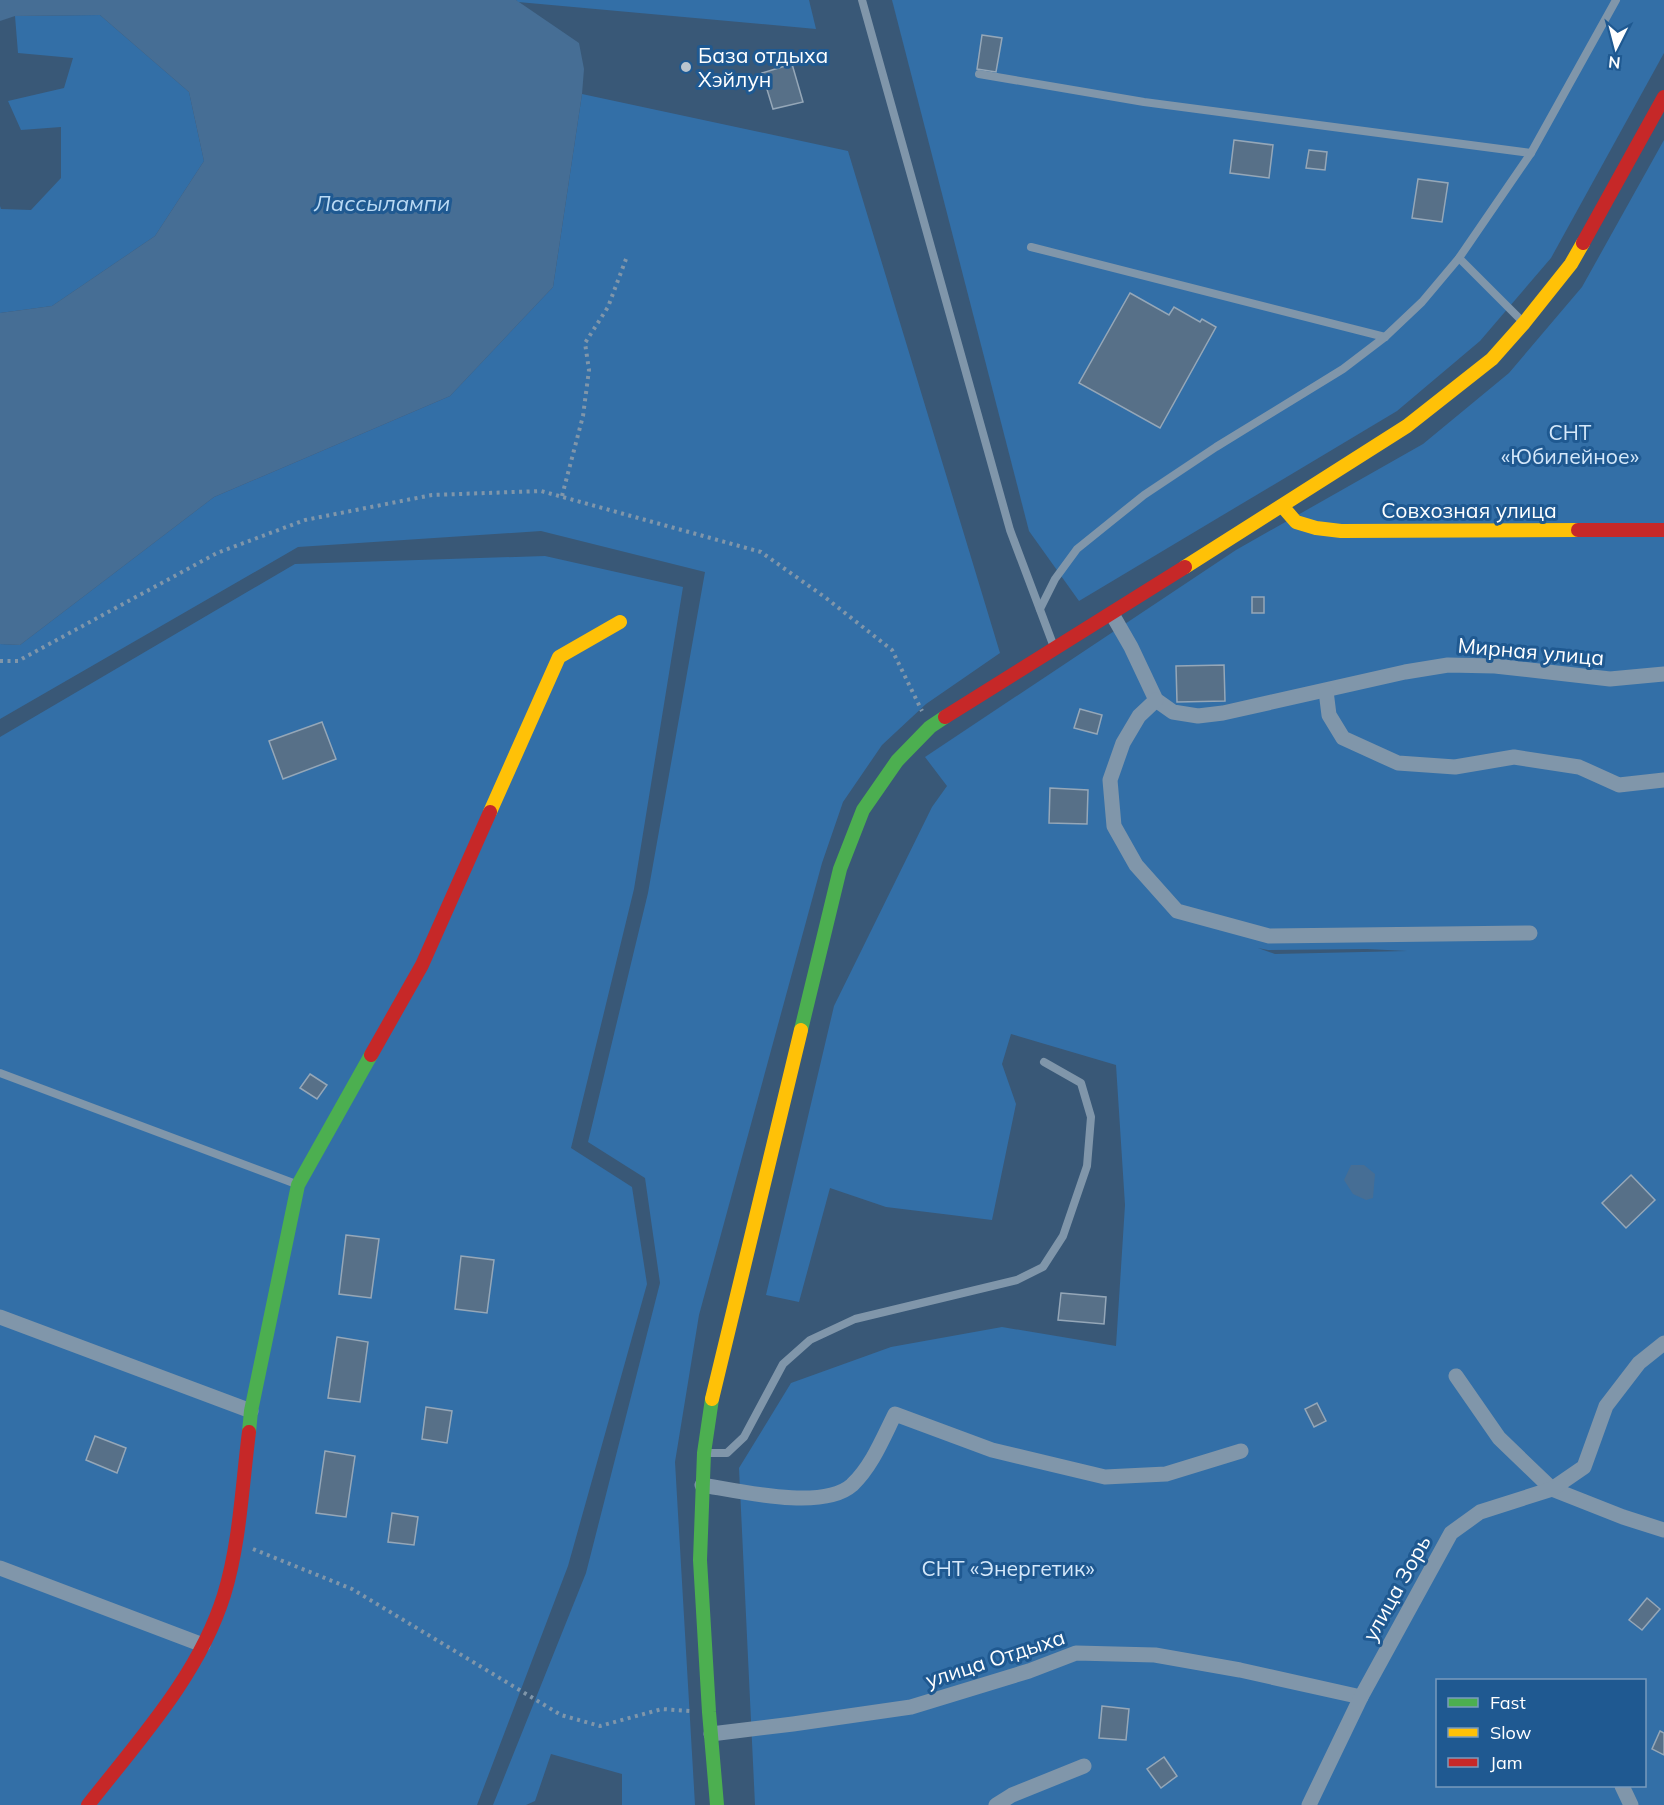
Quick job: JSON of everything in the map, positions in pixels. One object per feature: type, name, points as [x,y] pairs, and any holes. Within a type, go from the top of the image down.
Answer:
[{"type":"main road","points":[[717,1805],[700,1560],[704,1453],[713,1391],[840,869],[863,810],[897,761],[930,727],[1407,426],[1492,359],[1571,264],[1664,97]]},
{"type":"main road","name":"Совхозная улица","points":[[1282,506],[1296,522],[1316,528],[1341,531],[1664,530]]},
{"type":"main road","points":[[88,1805],[166,1705],[203,1645],[224,1596],[236,1542],[251,1411],[298,1185],[422,965],[560,657],[620,622]]},
{"type":"street","points":[[1112,614],[1131,647],[1156,700],[1139,716],[1123,742],[1110,780],[1114,826],[1136,865],[1177,911],[1269,936],[1530,933]]},
{"type":"street","name":"Мирная улица","points":[[1156,700],[1173,712],[1198,716],[1223,713],[1405,672],[1448,665],[1495,666],[1610,679],[1664,674]]},
{"type":"street","points":[[1326,691],[1329,715],[1343,738],[1398,763],[1455,767],[1514,757],[1579,767],[1619,785],[1664,780]]},
{"type":"street","points":[[0,1317],[251,1411]]},
{"type":"street","name":"улица Зорь","points":[[1309,1805],[1361,1697],[1451,1533],[1480,1512],[1552,1489],[1584,1467],[1606,1406],[1639,1363],[1664,1343]]},
{"type":"street","points":[[1456,1376],[1499,1438],[1552,1489],[1623,1517],[1664,1530]]},
{"type":"street","points":[[702,1485],[797,1498],[828,1497],[850,1486],[871,1461],[895,1414],[992,1450],[1105,1477],[1166,1474],[1241,1451]]},
{"type":"street","points":[[0,1568],[203,1645]]},
{"type":"street","name":"улица Отдыха","points":[[711,1734],[911,1707],[1029,1671],[1076,1653],[1155,1655],[1240,1670],[1361,1697]]},
{"type":"street","points":[[996,1805],[1012,1795],[1084,1766]]},
{"type":"street","points":[[1623,1787],[1631,1805]]},
{"type":"lane","points":[[862,0],[1010,530],[1055,649]]},
{"type":"lane","points":[[1040,609],[1055,579],[1077,549],[1108,524],[1153,489],[1216,447],[1343,369],[1385,337],[1422,302],[1459,258],[1531,153],[1616,0]]},
{"type":"lane","points":[[979,74],[1144,102],[1531,153]]},
{"type":"lane","points":[[1031,247],[1385,337]]},
{"type":"lane","points":[[1459,258],[1524,323]]},
{"type":"lane","points":[[704,1453],[728,1454],[744,1437],[783,1364],[810,1340],[855,1319],[1017,1280],[1043,1267],[1064,1236],[1087,1166],[1092,1117],[1081,1083],[1044,1062]]},
{"type":"lane","points":[[0,1073],[298,1185]]},
{"type":"path","points":[[562,496],[583,416],[589,370],[585,343],[608,307],[626,260]]},
{"type":"path","points":[[0,661],[18,661],[217,553],[305,520],[432,495],[541,490],[761,552],[826,598],[892,651],[930,727]]},
{"type":"path","points":[[236,1542],[352,1589],[561,1715],[600,1726],[662,1709],[709,1712]]},
{"type":"green space","points":[[516,0],[809,0],[816,29],[518,2]]},
{"type":"green space","points":[[892,0],[1664,0],[1664,53],[1551,258],[1480,341],[1397,411],[1079,601],[1029,531]]},
{"type":"green space","points":[[100,15],[189,92],[204,161],[155,236],[52,306],[0,313],[0,206],[1,209],[31,210],[61,178],[61,127],[21,130],[8,101],[64,88],[73,58],[18,53],[15,16]]},
{"type":"green space","points":[[582,94],[848,151],[1000,653],[926,704],[882,745],[843,802],[822,863],[699,1315],[675,1462],[695,1805],[622,1805],[622,1774],[551,1754],[535,1801],[526,1805],[493,1805],[586,1573],[660,1283],[645,1178],[588,1142],[648,893],[705,572],[541,531],[298,547],[0,719],[0,644],[20,645],[214,497],[450,396],[553,287]]},
{"type":"green space","points":[[1664,140],[1664,1805],[755,1805],[739,1468],[791,1383],[891,1347],[1002,1327],[1116,1346],[1125,1205],[1116,1065],[1011,1034],[1002,1064],[1016,1104],[992,1220],[886,1207],[830,1188],[799,1302],[766,1295],[834,1006],[932,807],[947,786],[925,757],[1236,550],[1423,444],[1509,373],[1582,287]],"holes":[[[1258,948],[1268,950],[1367,949],[1407,951],[1275,954]]]},
{"type":"green space","points":[[545,556],[683,587],[634,889],[571,1148],[632,1187],[647,1284],[568,1566],[477,1805],[0,1805],[0,737],[295,564]]},
{"type":"water","name":"Лассылампи","points":[[0,0],[516,0],[579,43],[584,69],[553,287],[450,396],[214,497],[20,645],[0,644],[0,313],[52,306],[155,236],[204,161],[189,92],[100,15],[15,16],[0,21]]},
{"type":"water","points":[[1351,1165],[1364,1165],[1375,1174],[1373,1198],[1366,1200],[1353,1194],[1344,1180]]},
{"type":"building","points":[[982,35],[1002,38],[996,72],[977,69]]},
{"type":"building","points":[[792,64],[803,102],[773,109],[762,73]]},
{"type":"building","points":[[1234,140],[1273,145],[1269,178],[1230,173]]},
{"type":"building","points":[[1309,150],[1327,152],[1325,170],[1306,168]]},
{"type":"building","points":[[1418,179],[1448,183],[1442,222],[1412,218]]},
{"type":"building","points":[[1130,293],[1169,315],[1174,307],[1200,322],[1202,319],[1216,327],[1160,428],[1079,383]]},
{"type":"building","points":[[1252,597],[1264,597],[1264,613],[1252,613]]},
{"type":"building","points":[[1224,665],[1225,701],[1177,702],[1176,666]]},
{"type":"building","points":[[1080,709],[1102,715],[1097,734],[1074,728]]},
{"type":"building","points":[[322,722],[336,759],[283,779],[269,741]]},
{"type":"building","points":[[1050,788],[1088,790],[1087,824],[1049,823]]},
{"type":"building","points":[[310,1074],[327,1085],[317,1099],[300,1088]]},
{"type":"building","points":[[1631,1175],[1655,1200],[1626,1228],[1602,1203]]},
{"type":"building","points":[[346,1235],[379,1239],[371,1298],[339,1294]]},
{"type":"building","points":[[461,1256],[494,1260],[487,1313],[455,1309]]},
{"type":"building","points":[[1061,1293],[1106,1297],[1104,1324],[1058,1320]]},
{"type":"building","points":[[337,1337],[368,1342],[360,1402],[328,1398]]},
{"type":"building","points":[[1317,1403],[1326,1421],[1314,1427],[1305,1409]]},
{"type":"building","points":[[426,1407],[452,1411],[447,1443],[422,1439]]},
{"type":"building","points":[[95,1436],[126,1448],[117,1473],[86,1460]]},
{"type":"building","points":[[325,1451],[355,1456],[346,1517],[316,1513]]},
{"type":"building","points":[[392,1513],[418,1517],[414,1545],[388,1542]]},
{"type":"building","points":[[1647,1598],[1660,1609],[1642,1630],[1629,1620]]},
{"type":"building","points":[[1102,1706],[1129,1709],[1126,1740],[1099,1738]]},
{"type":"building","points":[[1660,1731],[1664,1733],[1664,1755],[1652,1749]]},
{"type":"building","points":[[1164,1757],[1177,1776],[1161,1788],[1147,1769]]},
{"type":"traffic: fast","points":[[801,1030],[840,869],[863,810],[897,761],[930,727],[945,717]]},
{"type":"traffic: fast","points":[[249,1432],[251,1411],[298,1185],[371,1055]]},
{"type":"traffic: fast","points":[[712,1399],[704,1453],[700,1560],[717,1805]]},
{"type":"traffic: slow","points":[[1185,567],[1407,426],[1492,359],[1571,264],[1583,243]]},
{"type":"traffic: slow","points":[[1282,506],[1296,522],[1316,528],[1341,531],[1578,530]]},
{"type":"traffic: slow","points":[[490,812],[559,657],[620,622]]},
{"type":"traffic: slow","points":[[712,1399],[801,1030]]},
{"type":"traffic: jam","points":[[1583,243],[1664,97]]},
{"type":"traffic: jam","points":[[1578,530],[1664,530]]},
{"type":"traffic: jam","points":[[945,717],[1185,567]]},
{"type":"traffic: jam","points":[[371,1055],[422,965],[490,812]]},
{"type":"traffic: jam","points":[[88,1805],[166,1706],[213,1624],[224,1595],[234,1555],[249,1432]]},
{"type":"place","name":"База отдыха Хэйлун","points":[[686,67]]},
{"type":"park label","name":"СНТ «Юбилейное»","points":[[1570,444]]},
{"type":"park label","name":"СНТ «Энергетик»","points":[[1008,1568]]}]
